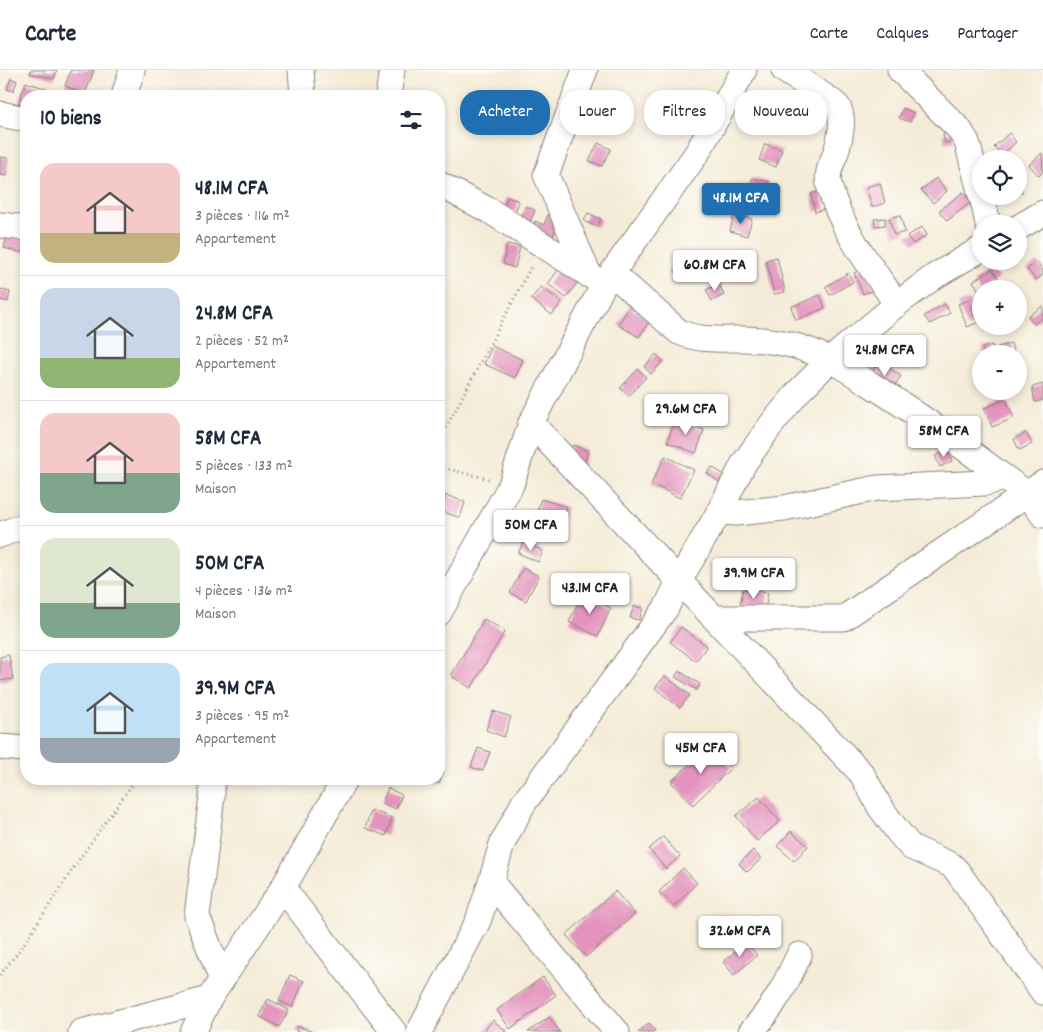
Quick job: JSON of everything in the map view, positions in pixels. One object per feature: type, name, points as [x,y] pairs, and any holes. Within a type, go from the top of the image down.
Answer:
[{"type":"street","points":[[126,90],[132,70]]},
{"type":"street","points":[[389,90],[392,70]]},
{"type":"street","points":[[585,70],[546,175],[602,277]]},
{"type":"street","points":[[445,601],[511,485],[531,423],[602,277],[696,153],[744,70]]},
{"type":"street","points":[[900,70],[959,129],[966,142],[972,164]]},
{"type":"street","points":[[797,74],[832,101],[838,108],[841,118],[840,133],[828,173],[833,196],[856,245],[897,304]]},
{"type":"street","points":[[0,114],[20,118]]},
{"type":"street","points":[[445,187],[490,212],[542,245],[602,277],[686,336],[719,340],[744,339],[772,342],[800,348],[830,360],[920,415],[1005,478],[1035,488]]},
{"type":"street","points":[[1027,222],[1043,213]]},
{"type":"street","points":[[0,225],[20,227]]},
{"type":"street","points":[[419,1032],[478,922],[492,882],[502,844],[523,804],[666,608],[744,463],[758,442],[799,391],[830,360],[897,304],[935,276],[972,254]]},
{"type":"street","points":[[531,423],[862,774],[880,807],[911,847],[951,865],[957,871],[1043,992]]},
{"type":"street","points":[[719,512],[737,513],[784,508],[877,488],[985,483],[1005,478]]},
{"type":"street","points":[[1035,488],[1043,515]]},
{"type":"street","points":[[715,618],[844,618],[1035,488]]},
{"type":"street","points":[[0,536],[20,528]]},
{"type":"street","points":[[0,747],[20,749]]},
{"type":"street","points":[[212,785],[197,916],[216,989]]},
{"type":"street","points":[[193,1032],[216,989],[283,888],[341,785]]},
{"type":"street","points":[[492,882],[617,1032]]},
{"type":"street","points":[[283,888],[394,1032]]},
{"type":"street","points":[[751,1032],[780,995],[799,955]]},
{"type":"street","points":[[81,1032],[216,989]]},
{"type":"path","points":[[445,431],[542,245]]},
{"type":"path","points":[[445,468],[511,485]]},
{"type":"path","points":[[0,975],[22,947],[78,861],[132,785]]},
{"type":"building","points":[[31,70],[57,70],[54,79],[30,73]]},
{"type":"building","points":[[71,70],[94,70],[86,90],[75,90],[65,86]]},
{"type":"building","points":[[11,78],[17,81],[13,91],[7,89]]},
{"type":"building","points":[[26,82],[49,90],[23,90]]},
{"type":"building","points":[[903,108],[914,113],[910,122],[899,118]]},
{"type":"building","points":[[952,132],[954,141],[945,143],[943,134]]},
{"type":"building","points":[[1009,133],[1016,142],[1007,150],[997,150],[994,147]]},
{"type":"building","points":[[598,143],[611,149],[602,166],[589,161]]},
{"type":"building","points":[[765,144],[782,150],[776,167],[759,160]]},
{"type":"building","points":[[1042,153],[1043,172],[1039,176],[1029,165]]},
{"type":"building","points":[[0,157],[8,158],[7,176],[0,175]]},
{"type":"building","points":[[752,178],[769,182],[766,196],[749,193]]},
{"type":"building","points":[[936,178],[947,191],[933,203],[921,190]]},
{"type":"building","points":[[880,183],[885,203],[872,207],[866,187]]},
{"type":"building","points":[[820,191],[825,209],[815,212],[811,194]]},
{"type":"building","points":[[963,192],[971,202],[947,221],[939,211]]},
{"type":"building","points":[[507,197],[519,201],[513,219],[501,215]]},
{"type":"building","points":[[526,206],[535,210],[527,230],[518,226]]},
{"type":"building","points":[[588,213],[601,219],[597,227],[584,221]]},
{"type":"building","points":[[548,214],[559,218],[551,243],[530,233],[535,221],[544,225]]},
{"type":"building","points":[[734,214],[752,219],[747,236],[730,231]]},
{"type":"building","points":[[900,215],[905,232],[894,235],[889,218]]},
{"type":"building","points":[[885,218],[885,225],[875,226],[874,219]]},
{"type":"building","points":[[922,227],[927,235],[913,244],[907,236]]},
{"type":"building","points":[[7,235],[20,239],[20,252],[4,248]]},
{"type":"building","points":[[507,244],[520,247],[515,268],[503,264]]},
{"type":"building","points":[[777,257],[785,292],[774,294],[766,260]]},
{"type":"building","points":[[1037,262],[1043,270],[1043,275],[1036,280],[1027,269]]},
{"type":"building","points":[[678,265],[691,271],[688,278],[675,272]]},
{"type":"building","points":[[561,266],[579,280],[566,298],[548,284]]},
{"type":"building","points":[[865,268],[874,290],[863,294],[854,273]]},
{"type":"building","points":[[990,270],[993,270],[999,279],[997,280],[975,280]]},
{"type":"building","points":[[848,273],[853,282],[830,295],[825,287]]},
{"type":"building","points":[[719,284],[724,295],[712,301],[706,290]]},
{"type":"building","points":[[541,287],[562,302],[552,315],[531,299]]},
{"type":"building","points":[[0,289],[10,292],[8,302],[0,300]]},
{"type":"building","points":[[820,295],[825,308],[796,320],[791,307]]},
{"type":"building","points":[[969,300],[972,309],[972,325],[967,327],[958,304]]},
{"type":"building","points":[[945,304],[950,313],[930,324],[924,316]]},
{"type":"building","points":[[1043,306],[1043,318],[1034,324],[1028,316]]},
{"type":"building","points":[[629,307],[650,320],[639,337],[618,325]]},
{"type":"building","points":[[492,346],[523,360],[515,378],[484,364]]},
{"type":"building","points":[[656,354],[663,361],[651,374],[644,367]]},
{"type":"building","points":[[879,361],[901,376],[891,392],[868,377]]},
{"type":"building","points":[[638,369],[646,377],[629,396],[620,388]]},
{"type":"building","points":[[1043,384],[1043,400],[1035,402],[1032,387]]},
{"type":"building","points":[[1006,400],[1014,418],[992,427],[984,408]]},
{"type":"building","points":[[675,420],[704,430],[696,453],[667,442]]},
{"type":"building","points":[[1026,433],[1032,444],[1019,450],[1014,439]]},
{"type":"building","points":[[573,445],[588,451],[580,475],[565,470]]},
{"type":"building","points":[[947,450],[952,461],[940,467],[935,456]]},
{"type":"building","points":[[665,456],[694,470],[680,498],[651,484]]},
{"type":"building","points":[[712,467],[724,475],[719,482],[707,473]]},
{"type":"building","points":[[446,495],[465,502],[460,518],[445,512]]},
{"type":"building","points":[[541,499],[567,507],[558,536],[532,527]]},
{"type":"building","points":[[524,542],[543,551],[538,562],[518,553]]},
{"type":"building","points":[[523,568],[539,576],[526,601],[510,593]]},
{"type":"building","points":[[743,589],[768,593],[765,610],[740,606]]},
{"type":"building","points":[[582,594],[611,608],[598,636],[569,622]]},
{"type":"building","points":[[634,606],[643,608],[639,620],[630,618]]},
{"type":"building","points":[[484,619],[505,631],[471,688],[451,676]]},
{"type":"building","points":[[681,627],[707,646],[696,661],[670,642]]},
{"type":"building","points":[[9,655],[13,679],[0,681],[0,657]]},
{"type":"building","points":[[679,671],[700,684],[697,690],[675,677]]},
{"type":"building","points":[[665,676],[690,695],[680,708],[655,688]]},
{"type":"building","points":[[493,711],[511,717],[504,737],[486,730]]},
{"type":"building","points":[[710,745],[731,768],[693,805],[671,782]]},
{"type":"building","points":[[478,748],[490,752],[483,771],[471,767]]},
{"type":"building","points":[[388,788],[402,795],[396,809],[382,803]]},
{"type":"building","points":[[759,797],[780,821],[757,841],[736,816]]},
{"type":"building","points":[[371,810],[392,818],[386,836],[365,828]]},
{"type":"building","points":[[791,831],[808,846],[794,861],[777,846]]},
{"type":"building","points":[[663,837],[680,856],[666,869],[649,849]]},
{"type":"building","points":[[753,850],[761,859],[747,872],[739,864]]},
{"type":"building","points":[[683,868],[697,883],[674,906],[659,892]]},
{"type":"building","points":[[615,891],[635,914],[586,957],[566,935]]},
{"type":"building","points":[[746,942],[757,955],[734,975],[723,962]]},
{"type":"building","points":[[290,975],[304,981],[292,1007],[279,1001]]},
{"type":"building","points":[[543,977],[556,995],[510,1029],[497,1010]]},
{"type":"building","points":[[268,999],[289,1010],[279,1027],[259,1016]]},
{"type":"building","points":[[549,1017],[560,1032],[528,1032]]},
{"type":"building","points":[[493,1020],[506,1031],[483,1032]]},
{"type":"building","points":[[649,1023],[655,1030],[653,1032],[638,1032]]},
{"type":"building","points":[[298,1026],[313,1032],[296,1032]]}]
